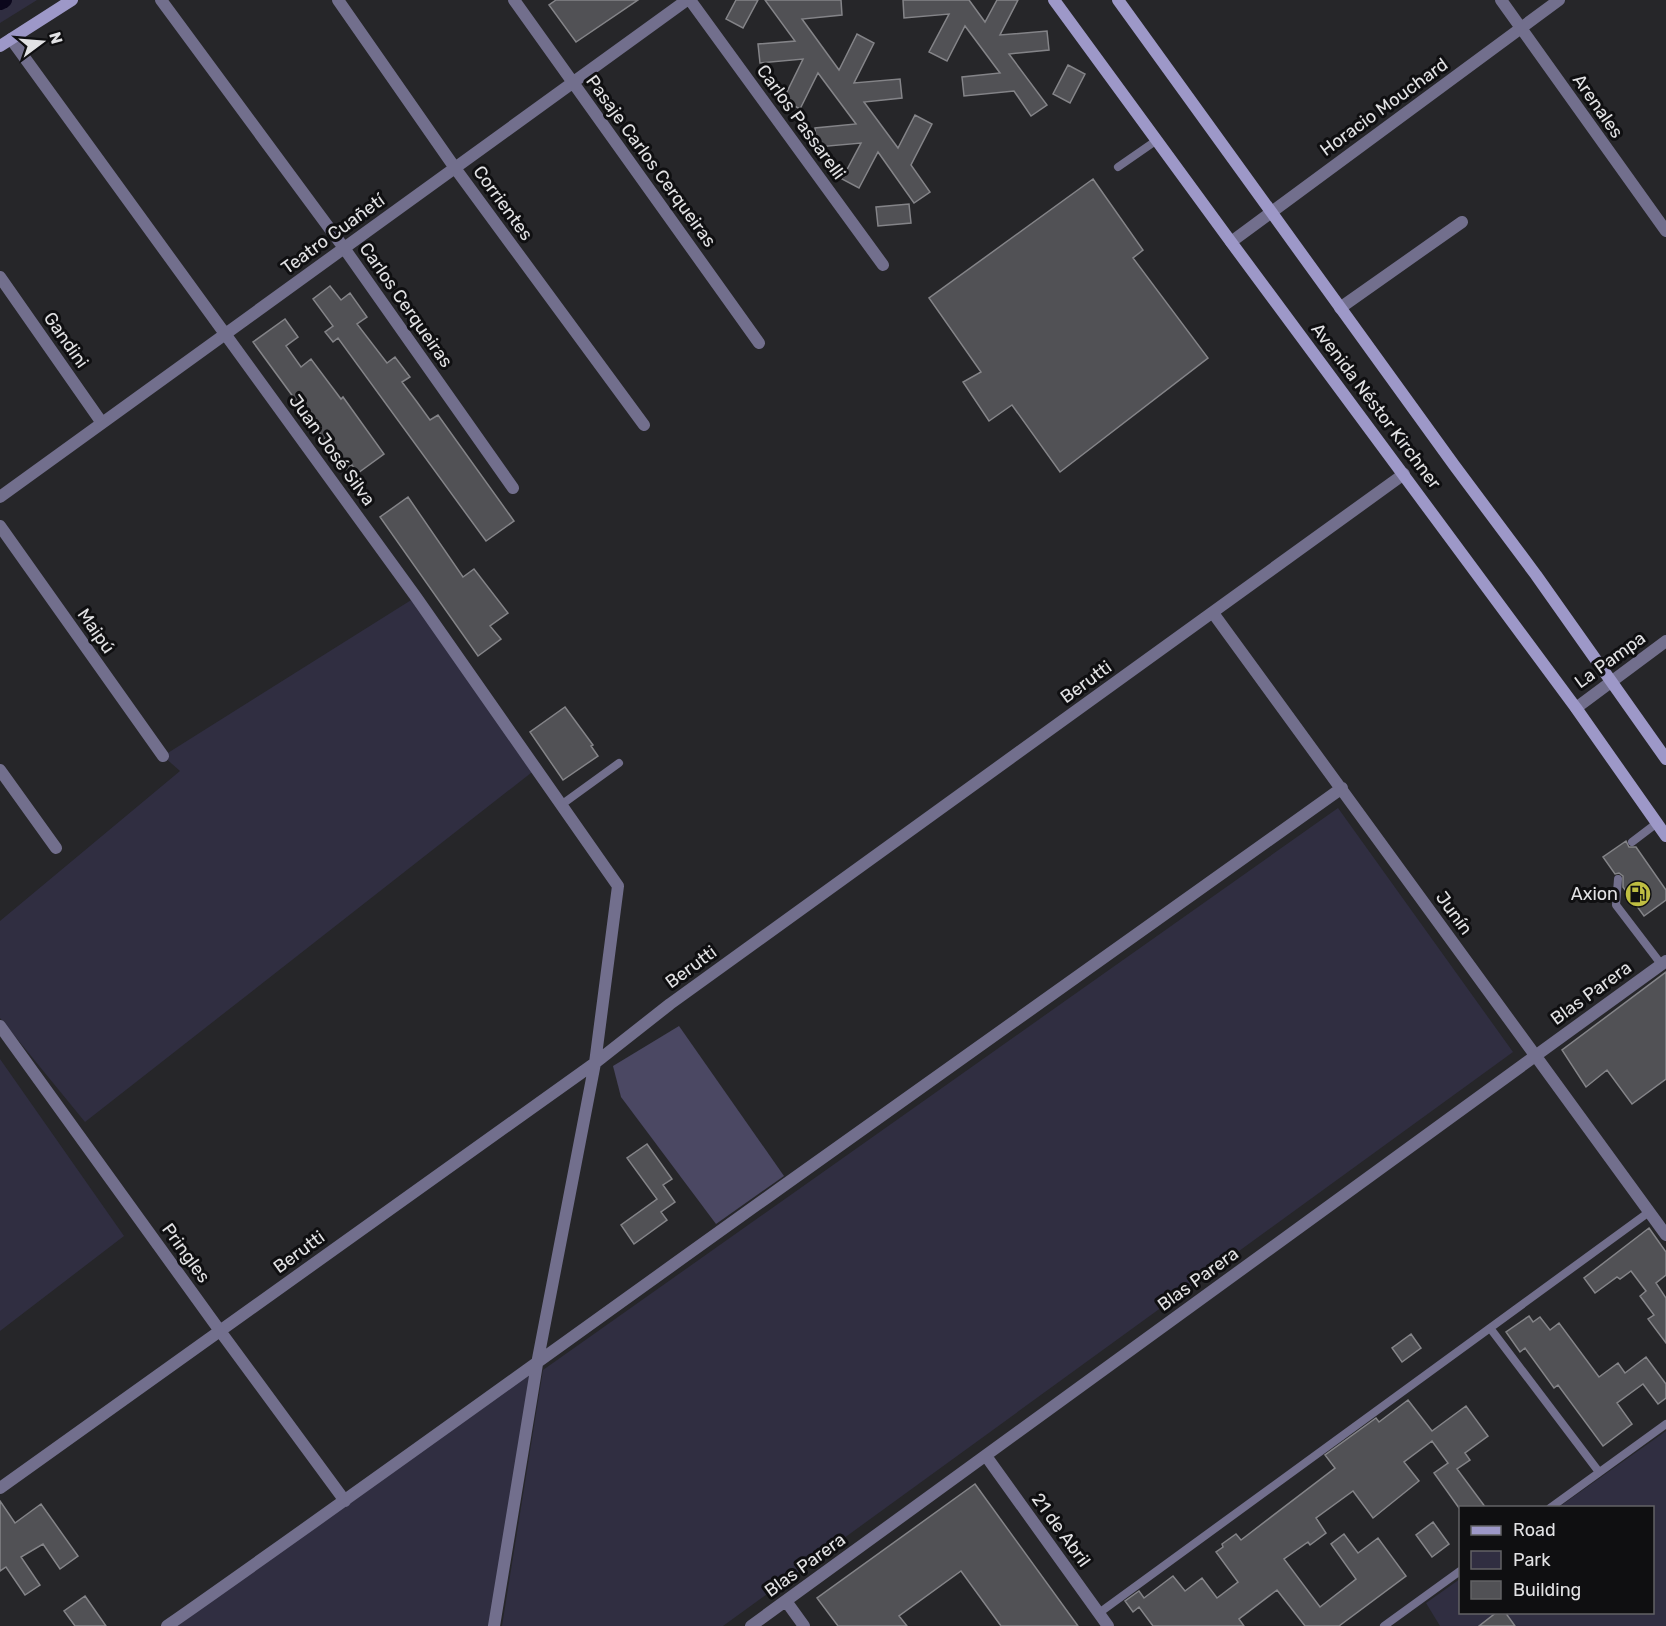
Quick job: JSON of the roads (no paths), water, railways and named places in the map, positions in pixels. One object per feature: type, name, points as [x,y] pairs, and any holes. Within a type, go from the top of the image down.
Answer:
[{"type":"main road","points":[[5,43],[72,0]]},
{"type":"main road","name":"Avenida Néstor Kirchner","points":[[1054,0],[1576,708],[1666,836]]},
{"type":"main road","name":"Avenida Néstor Kirchner","points":[[1118,0],[1536,575],[1666,759]]},
{"type":"street","name":"Carlos Cerqueiras","points":[[161,0],[344,248],[513,488]]},
{"type":"street","name":"Corrientes","points":[[338,0],[455,168],[644,425]]},
{"type":"street","name":"Pasaje Carlos Cerqueiras","points":[[514,0],[759,343]]},
{"type":"street","name":"Teatro Cuañetí","points":[[0,497],[689,0]]},
{"type":"street","name":"Carlos Passarelli","points":[[689,0],[883,265]]},
{"type":"street","name":"Arenales","points":[[1501,0],[1666,231]]},
{"type":"street","name":"Horacio Mouchard","points":[[1231,242],[1559,0]]},
{"type":"street","name":"Juan José Silva","points":[[5,43],[226,334],[416,597],[618,886],[595,1063]]},
{"type":"street","points":[[1340,308],[1462,222]]},
{"type":"street","name":"Gandini","points":[[0,277],[102,423]]},
{"type":"street","name":"Berutti","points":[[0,1488],[595,1063],[670,1004],[1404,474]]},
{"type":"street","name":"Maipú","points":[[0,526],[163,756]]},
{"type":"street","name":"Junín","points":[[1213,613],[1666,1235]]},
{"type":"street","name":"La Pampa","points":[[1576,708],[1666,641]]},
{"type":"street","points":[[0,770],[56,848]]},
{"type":"street","points":[[167,1626],[1342,788]]},
{"type":"street","name":"Blas Parera","points":[[751,1626],[1664,963]]},
{"type":"street","name":"Pringles","points":[[0,1026],[345,1501]]},
{"type":"street","points":[[494,1626],[537,1364],[595,1063]]},
{"type":"street","name":"21 de Abril","points":[[986,1456],[1108,1626]]},
{"type":"street","points":[[786,1601],[804,1626]]},
{"type":"lane","points":[[1118,167],[1157,140]]},
{"type":"lane","points":[[561,805],[619,763]]},
{"type":"lane","points":[[1632,842],[1657,823]]},
{"type":"lane","points":[[1618,879],[1616,904],[1664,963]]},
{"type":"lane","points":[[1099,1613],[1649,1212]]},
{"type":"lane","points":[[1490,1328],[1599,1472]]},
{"type":"lane","points":[[1553,1506],[1666,1424]]},
{"type":"lane","points":[[1384,1626],[1459,1572]]},
{"type":"waterway","points":[[0,2],[4,0]]},
{"type":"place","name":"Axion","points":[[1638,894]]}]
